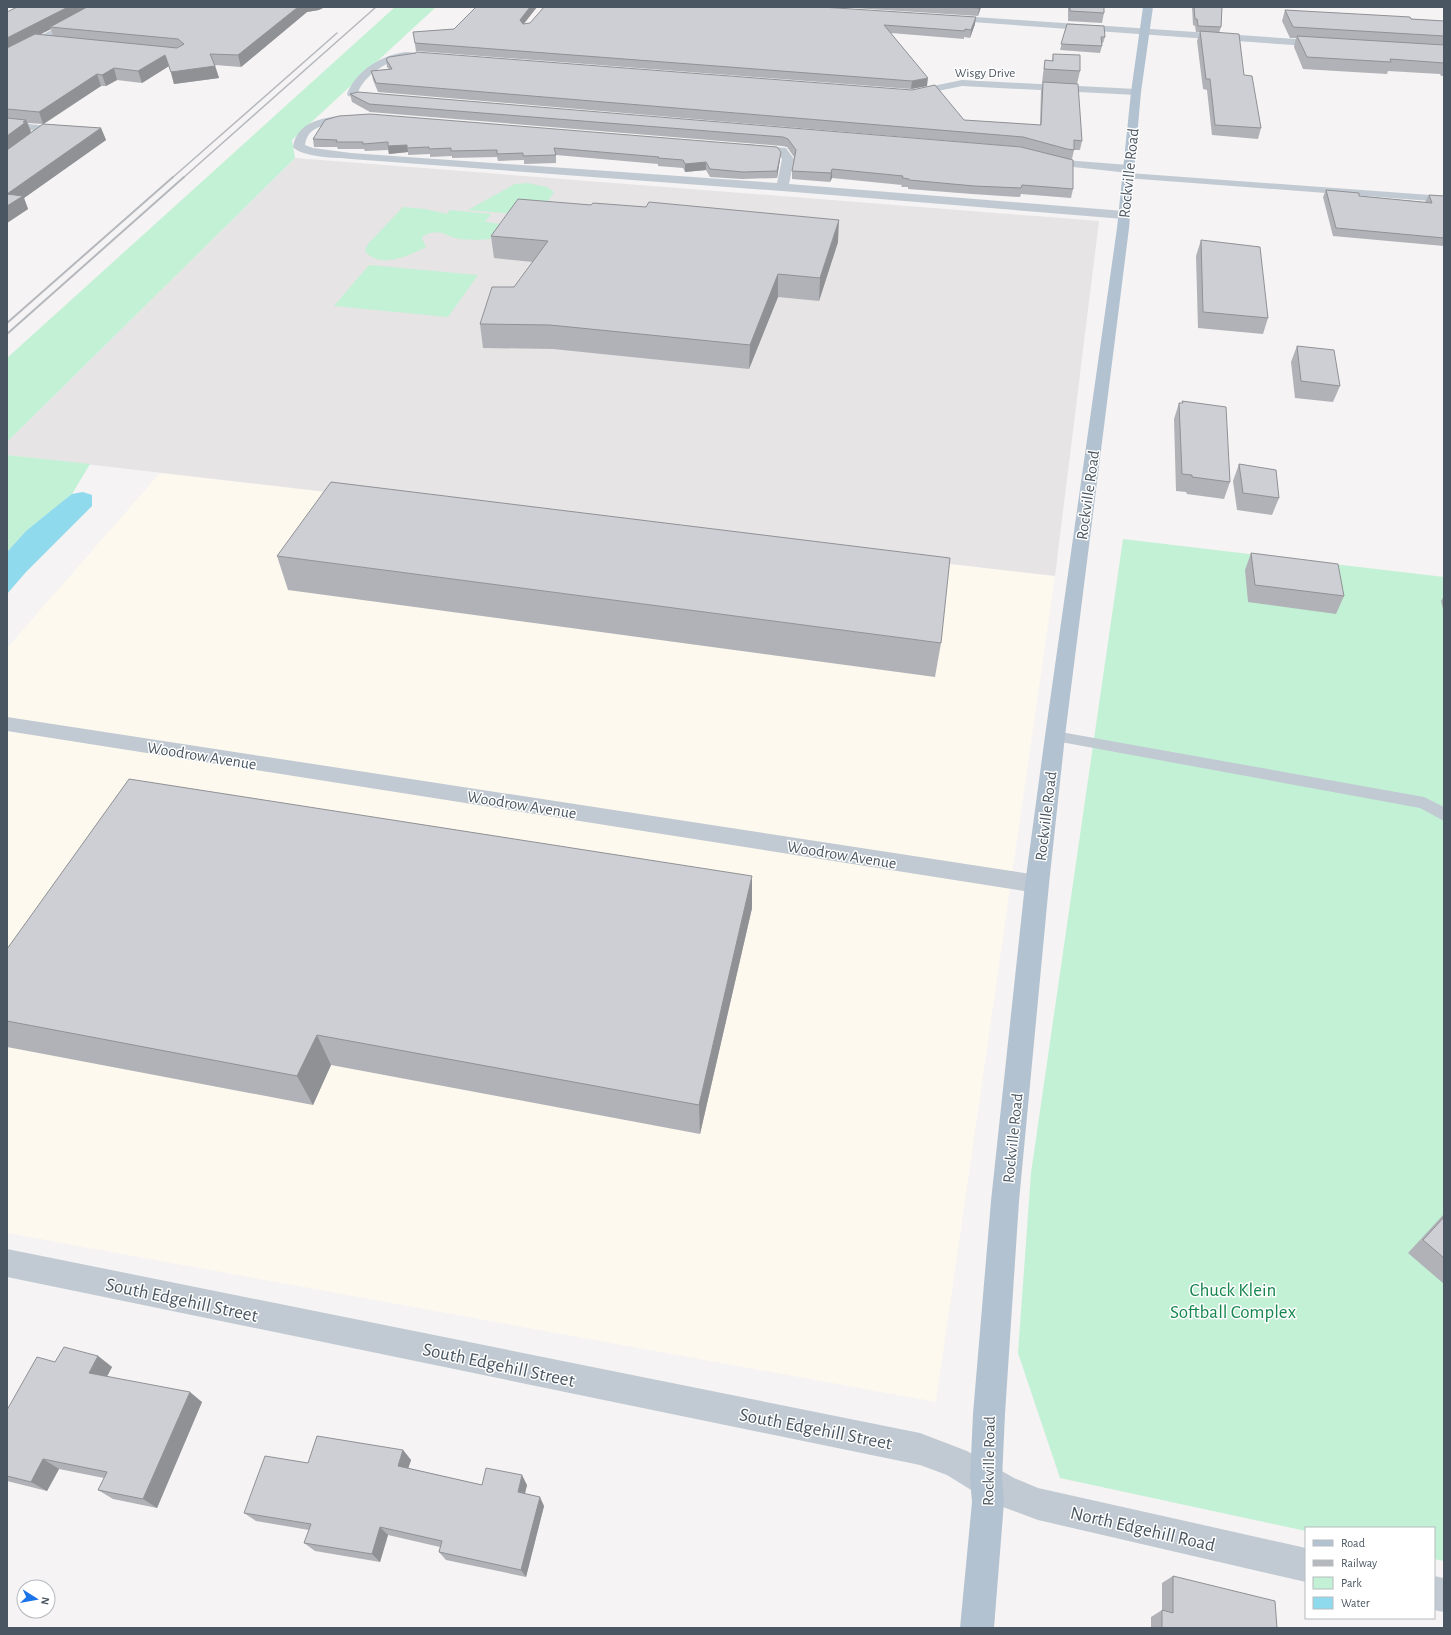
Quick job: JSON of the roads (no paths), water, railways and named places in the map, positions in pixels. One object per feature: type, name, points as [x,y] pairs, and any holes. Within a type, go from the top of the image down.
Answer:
[{"type":"main road","name":"Rockville Road","points":[[977,1628],[984,1556],[987,1510],[986,1479],[989,1414],[1005,1201],[1037,884],[1055,736],[1124,215],[1136,92],[1148,7]]},
{"type":"street","points":[[7,57],[103,7]]},
{"type":"street","points":[[934,17],[1334,45]]},
{"type":"street","points":[[37,41],[52,43]]},
{"type":"street","points":[[394,99],[352,94],[354,86],[377,66],[404,55],[443,58]]},
{"type":"street","name":"Wisgy Drive","points":[[895,93],[911,94],[962,83],[1136,92]]},
{"type":"street","points":[[364,117],[343,118],[321,122],[310,128],[302,137],[299,142],[299,147],[311,151],[351,156],[782,187],[1124,215]]},
{"type":"street","points":[[7,125],[49,128],[37,137]]},
{"type":"street","points":[[735,146],[782,150],[788,159],[782,187]]},
{"type":"street","points":[[1033,154],[1064,163],[1129,173]]},
{"type":"street","name":"Woodrow Avenue","points":[[7,724],[1037,884]]},
{"type":"street","name":"South Edgehill Street","points":[[7,1263],[920,1449],[956,1462],[986,1479]]},
{"type":"street","name":"North Edgehill Road","points":[[986,1479],[1004,1491],[1038,1504],[1305,1564]]},
{"type":"lane","points":[[1129,173],[1268,188],[1444,199]]},
{"type":"lane","points":[[1055,736],[1424,803],[1444,815]]},
{"type":"water","points":[[83,492],[92,495],[92,506],[26,572],[7,594],[7,552],[26,531],[58,505],[72,494]]},
{"type":"railway","points":[[183,178],[376,7]]},
{"type":"railway","points":[[172,178],[337,33]]},
{"type":"railway","points":[[7,323],[173,177]]},
{"type":"railway","points":[[7,334],[184,177]]},
{"type":"park label","name":"Chuck Klein Softball Complex","points":[[1233,1300]]}]
